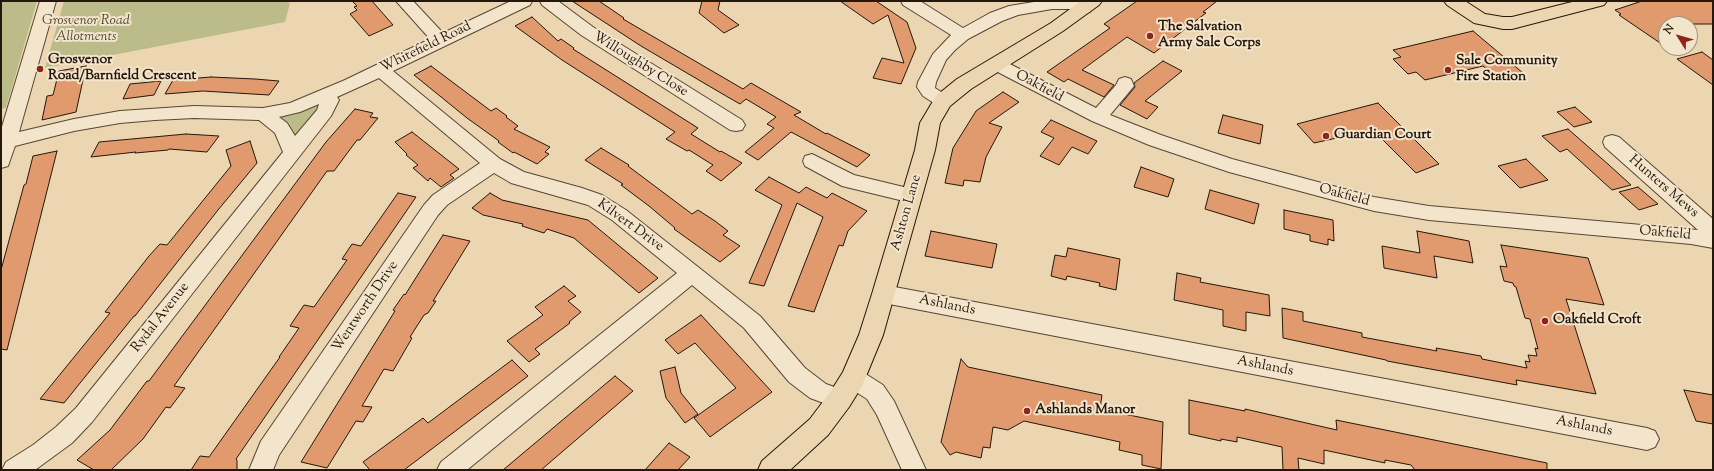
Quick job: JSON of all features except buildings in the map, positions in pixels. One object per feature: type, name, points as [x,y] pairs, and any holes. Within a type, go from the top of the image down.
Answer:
[{"type":"main road","points":[[1453,1],[1480,19],[1512,23],[1598,1]]},
{"type":"main road","name":"Ashton Lane","points":[[771,470],[818,426],[840,399],[853,378],[871,334],[884,294],[925,150],[930,123],[943,101],[964,84],[1057,27],[1088,4]]},
{"type":"street","points":[[1,162],[48,1]]},
{"type":"street","points":[[404,1],[441,41]]},
{"type":"street","name":"Whitefield Road","points":[[327,94],[381,70],[524,1]]},
{"type":"street","name":"Willoughby Close","points":[[548,1],[587,32],[736,125]]},
{"type":"street","points":[[909,1],[962,35]]},
{"type":"street","points":[[943,101],[929,92],[926,87],[927,82],[939,58],[949,46],[962,35],[996,17],[1015,10],[1052,4],[1088,4]]},
{"type":"street","name":"Oakfield","points":[[996,64],[1098,117],[1200,156],[1264,175],[1374,204],[1429,213],[1691,236],[1713,240]]},
{"type":"street","name":"Kilvert Drive","points":[[381,70],[494,164],[518,178],[582,195],[604,204],[752,322],[797,375],[818,391],[840,399]]},
{"type":"street","points":[[1098,117],[1125,86],[1125,83]]},
{"type":"street","points":[[7,140],[74,125],[155,114],[194,112],[263,114],[294,108],[327,94]]},
{"type":"street","name":"Rydal Avenue","points":[[14,470],[41,453],[64,435],[84,415],[324,112],[330,100],[327,94]]},
{"type":"street","points":[[263,114],[281,128],[292,151]]},
{"type":"street","name":"Hunters Mews","points":[[1612,142],[1713,231]]},
{"type":"street","points":[[812,161],[849,181],[912,196]]},
{"type":"street","name":"Wentworth Drive","points":[[261,470],[269,449],[431,210],[440,200],[494,164]]},
{"type":"street","points":[[449,470],[692,273]]},
{"type":"street","name":"Ashlands","points":[[884,294],[1648,439]]},
{"type":"street","points":[[853,378],[874,392],[886,408],[914,470]]},
{"type":"green space","points":[[1,1],[37,1],[6,108],[1,109]]},
{"type":"green space","name":"Grosvenor Road Allotments","points":[[64,1],[285,1],[290,3],[285,22],[45,68]]},
{"type":"green space","points":[[330,100],[306,135],[286,136],[276,112]]},
{"type":"place","name":"The Salvation Army Sale Corps","points":[[1150,36]]},
{"type":"place","name":"Grosvenor Road/Barnfield Crescent","points":[[40,69]]},
{"type":"place","name":"Sale Community Fire Station","points":[[1448,70]]},
{"type":"place","name":"Guardian Court","points":[[1326,136]]},
{"type":"place","name":"Oakfield Croft","points":[[1545,321]]},
{"type":"place","name":"Ashlands Manor","points":[[1027,411]]}]
